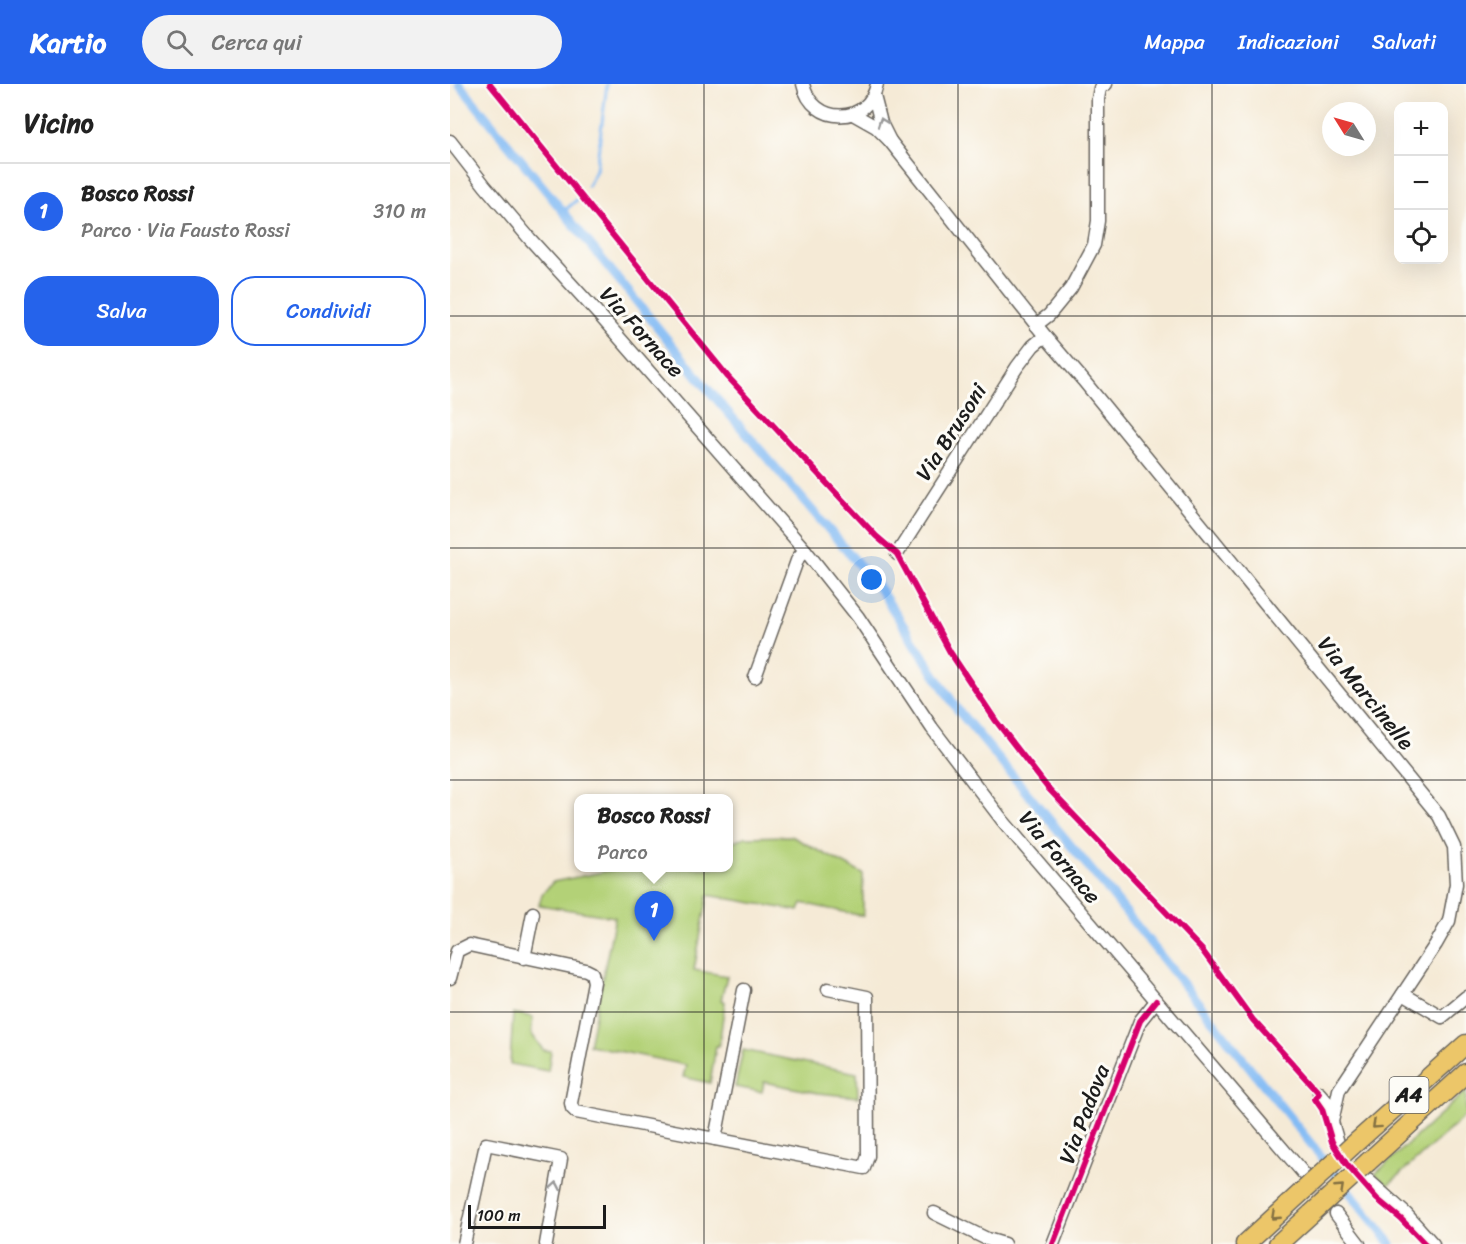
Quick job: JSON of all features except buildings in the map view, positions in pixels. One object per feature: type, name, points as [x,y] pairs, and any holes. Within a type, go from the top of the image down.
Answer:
[{"type":"highway","name":"A4","points":[[1245,1244],[1304,1182],[1466,1044]]},
{"type":"highway","name":"A4","points":[[1278,1244],[1466,1073]]},
{"type":"street","points":[[803,84],[813,105],[829,114],[853,114],[876,127],[890,141]]},
{"type":"street","points":[[1036,325],[1049,315],[1071,288],[1094,245],[1098,221],[1098,99],[1100,88],[1106,84]]},
{"type":"street","points":[[853,114],[876,90]]},
{"type":"street","points":[[876,90],[881,123],[890,141]]},
{"type":"street","name":"Via Fornace","points":[[450,141],[530,239],[805,550],[858,616],[932,728],[1010,831],[1156,1000],[1304,1182]]},
{"type":"street","name":"Via Marcinelle","points":[[890,141],[1036,325],[1439,816],[1454,847],[1456,884],[1454,903],[1443,933],[1340,1090],[1334,1110],[1334,1131],[1345,1145]]},
{"type":"street","name":"Via Brusoni","points":[[897,554],[1017,367],[1033,346],[1045,336]]},
{"type":"street","points":[[755,677],[798,558],[805,550]]},
{"type":"street","points":[[524,958],[532,913]]},
{"type":"street","points":[[450,978],[455,955],[464,946],[586,970],[594,976],[572,1108],[576,1112],[864,1168],[868,1156],[867,997],[828,989]]},
{"type":"street","points":[[715,1139],[744,990]]},
{"type":"street","points":[[1402,994],[1442,1017],[1466,997]]},
{"type":"street","name":"Via Padova","points":[[1053,1244],[1140,1021],[1156,1000]]},
{"type":"street","points":[[1319,1094],[1334,1110]]},
{"type":"street","points":[[464,1244],[486,1144],[561,1159],[546,1244]]},
{"type":"street","points":[[1368,1180],[1406,1214],[1433,1244]]},
{"type":"street","points":[[934,1213],[987,1239],[1004,1244]]},
{"type":"street","points":[[1336,1214],[1359,1244]]},
{"type":"green space","points":[[791,836],[863,874],[863,916],[802,903],[799,911],[708,895],[694,970],[727,976],[721,1000],[725,1002],[719,1046],[716,1046],[710,1083],[683,1077],[686,1065],[589,1045],[615,917],[539,905],[542,894],[553,882],[602,872],[733,872],[733,842],[745,837]]},
{"type":"green space","points":[[513,1013],[533,1017],[531,1033],[543,1050],[551,1051],[548,1071],[510,1064]]},
{"type":"green space","points":[[743,1050],[857,1073],[858,1097],[818,1093],[764,1082],[762,1092],[735,1087]]},
{"type":"green space","points":[[1466,1091],[1466,1115],[1388,1185],[1375,1174]]},
{"type":"waterway","points":[[459,84],[707,388],[879,588],[957,709],[1112,895],[1391,1244]]},
{"type":"waterway","points":[[588,186],[596,170],[607,84]]},
{"type":"waterway","points":[[563,212],[578,199]]},
{"type":"tunnel","points":[[1306,1178],[1336,1214]]},
{"type":"cycle path","points":[[490,84],[728,377],[876,536],[897,554],[950,652],[996,721],[1047,787],[1202,950],[1253,1020],[1319,1093],[1315,1099],[1322,1109],[1332,1142],[1347,1165],[1377,1199],[1401,1219],[1425,1244]]},
{"type":"cycle path","points":[[1053,1244],[1140,1021],[1156,1001]]},
{"type":"place","name":"Bosco Rossi","points":[[654,941]]}]
